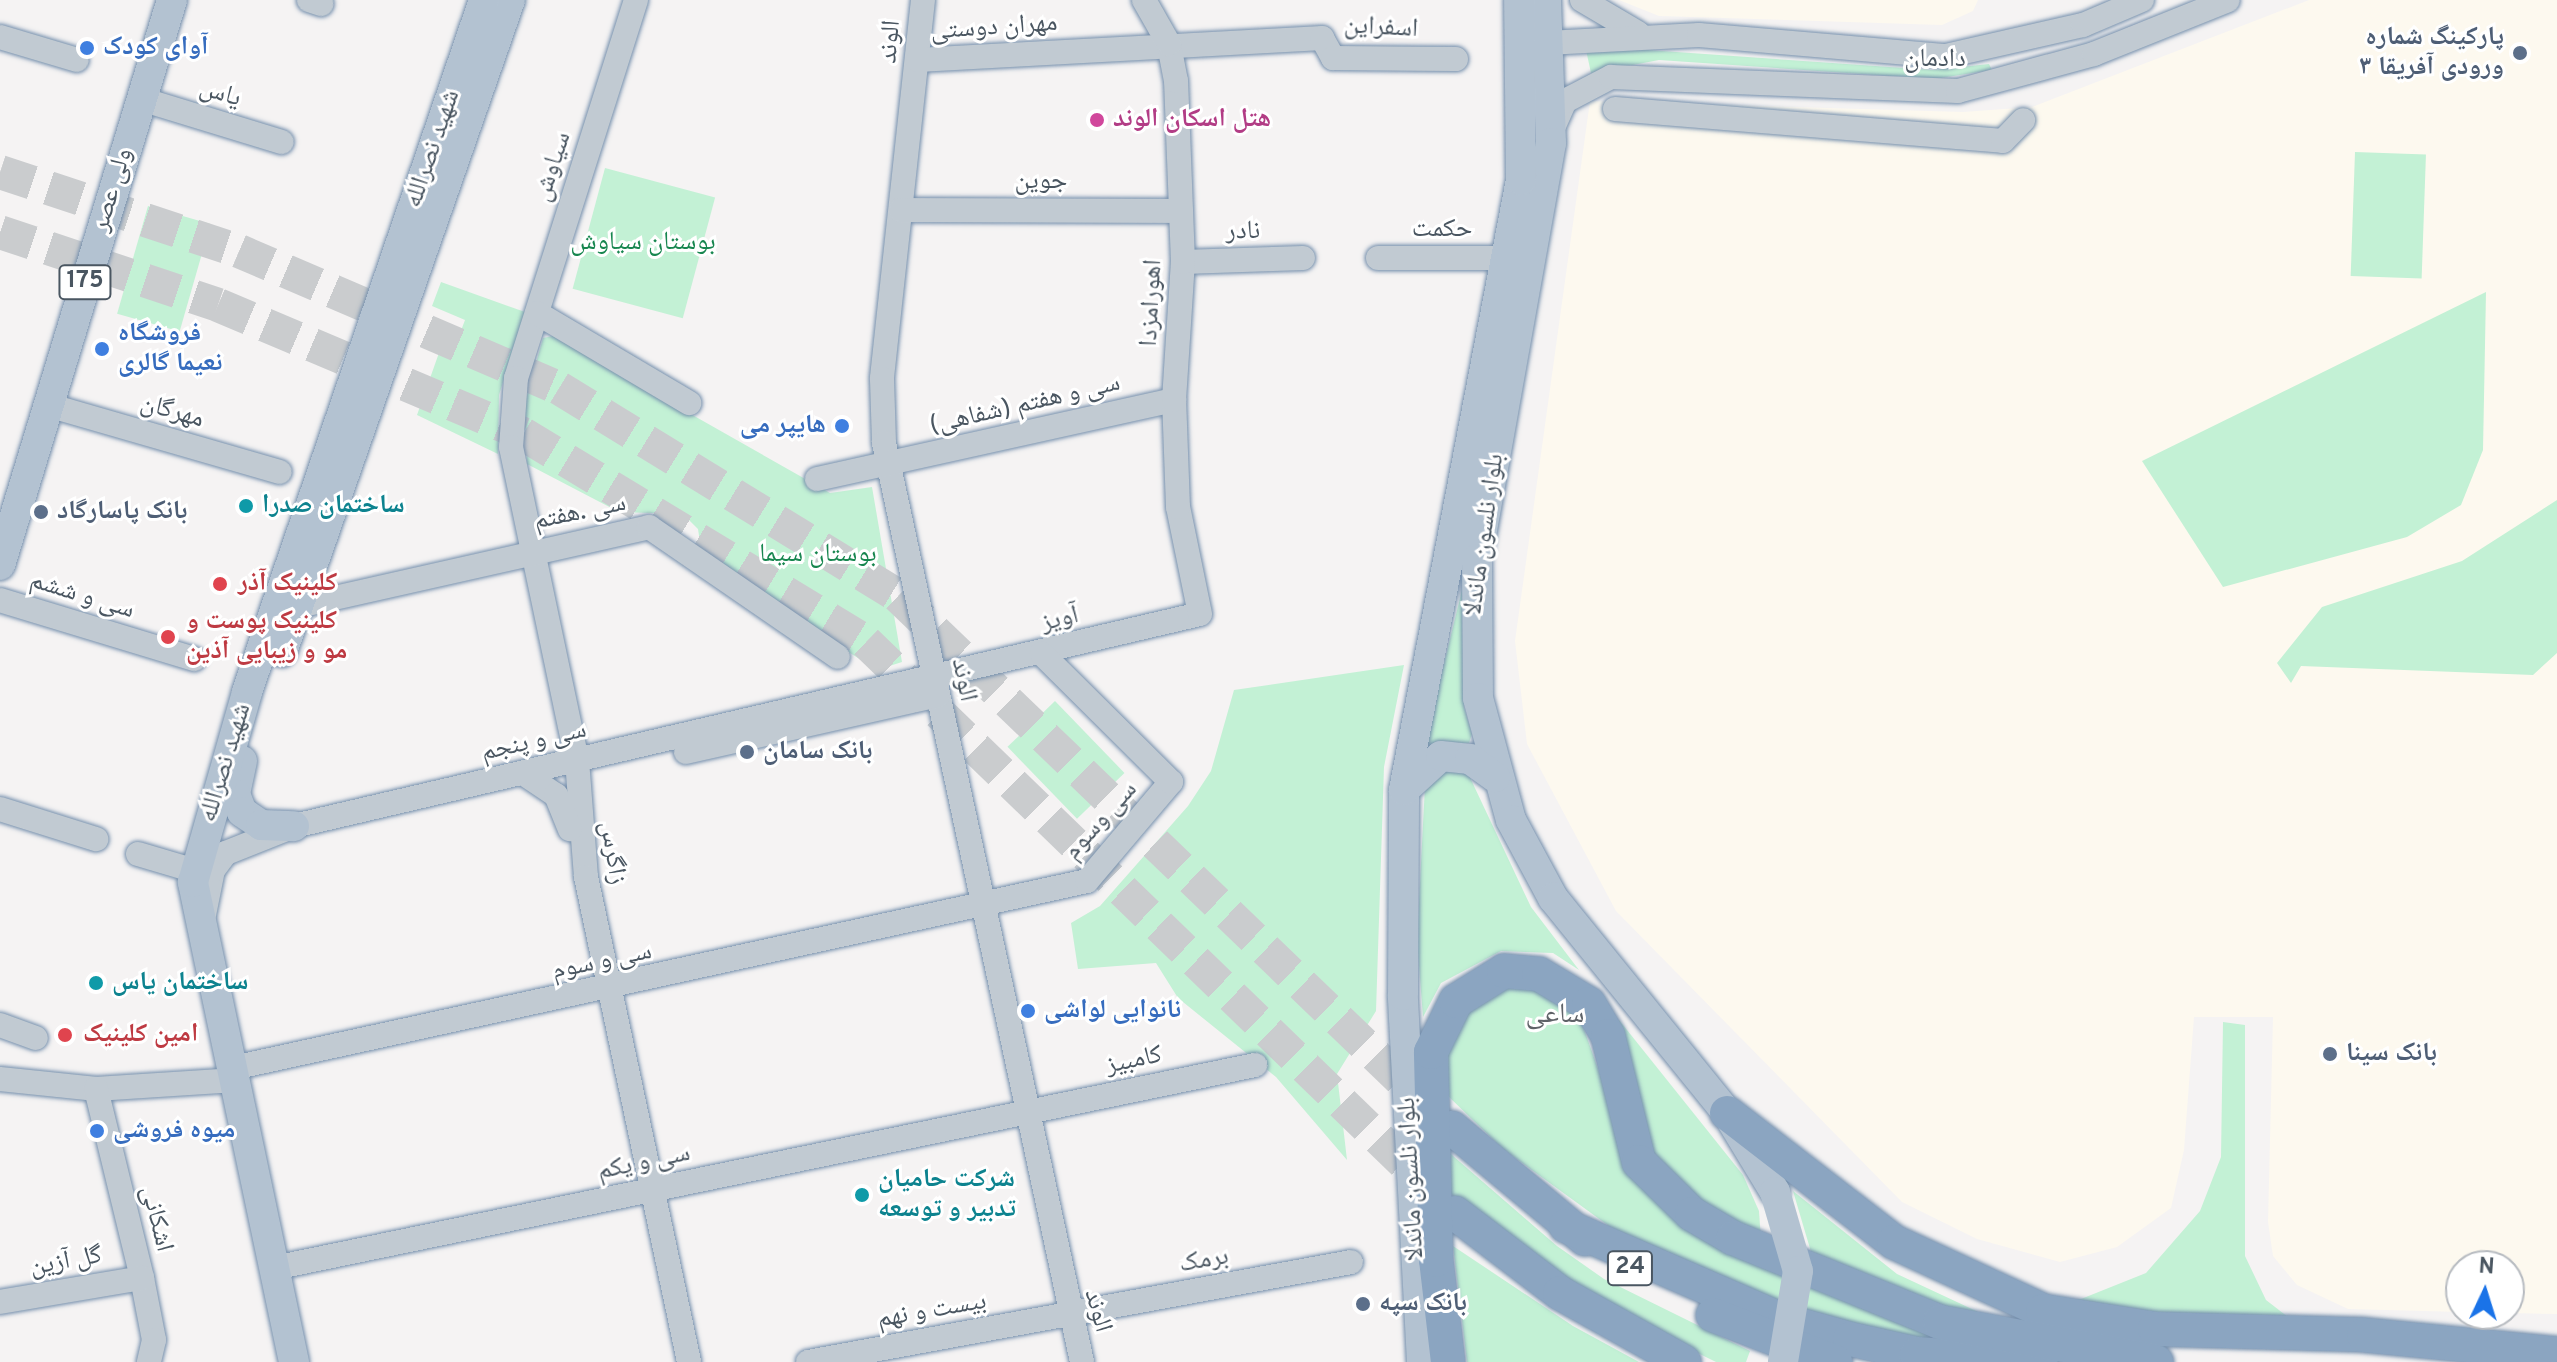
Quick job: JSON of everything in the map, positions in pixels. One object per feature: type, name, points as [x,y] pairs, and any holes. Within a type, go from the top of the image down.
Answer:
[{"type":"highway","points":[[1448,1362],[1436,1260],[1431,1052],[1456,1001],[1504,971],[1539,974],[1589,1004],[1608,1036],[1639,1162],[1692,1214],[1733,1238],[1940,1322],[2159,1362]]},
{"type":"highway","points":[[1727,1113],[1894,1242],[2043,1311],[2155,1329],[2364,1335],[2557,1354]]},
{"type":"highway","name":"24","points":[[1452,1128],[1566,1226],[1706,1311],[1835,1362]]},
{"type":"highway","name":"24","points":[[1455,1213],[1560,1293],[1684,1362]]},
{"type":"highway","points":[[1566,1226],[1785,1321],[1850,1339],[2001,1362],[2159,1362]]},
{"type":"main road","name":"ولی عصر","points":[[0,565],[172,0]]},
{"type":"main road","name":"شهید نصرالله","points":[[294,1362],[202,926],[195,871],[247,692],[484,0]]},
{"type":"main road","name":"شهید نصرالله","points":[[294,826],[256,824],[237,803],[235,783],[510,0]]},
{"type":"main road","name":"بلوار نلسون ماندلا","points":[[1519,0],[1521,180],[1505,258],[1470,506],[1476,578],[1474,670],[1495,777],[1553,898],[1727,1113],[1775,1192],[1798,1271],[1783,1362]]},
{"type":"main road","name":"بلوار نلسون ماندلا","points":[[1422,1362],[1403,995],[1404,790],[1444,573],[1470,506],[1552,131],[1546,0]]},
{"type":"main road","points":[[1521,180],[1547,43]]},
{"type":"main road","points":[[1444,573],[1462,564],[1476,578]]},
{"type":"main road","points":[[1404,790],[1441,756],[1470,759],[1495,777]]},
{"type":"street","name":"سیاوش","points":[[524,352],[636,0]]},
{"type":"street","name":"الوند","points":[[923,0],[882,379],[888,465],[1066,1315],[1082,1362]]},
{"type":"street","name":"اهورامزدا","points":[[1144,0],[1169,44],[1183,262],[1174,400],[1178,507],[1200,614]]},
{"type":"street","points":[[1582,0],[1640,34]]},
{"type":"street","name":"دادمان","points":[[1547,43],[1640,34],[1946,56],[2041,36],[2142,0]]},
{"type":"street","name":"دادمان","points":[[1552,131],[1574,93],[1627,75],[1958,91],[2048,68],[2228,0]]},
{"type":"street","points":[[2041,36],[2048,68]]},
{"type":"street","points":[[0,37],[77,60]]},
{"type":"street","name":"اسفراین","points":[[1169,44],[1322,38],[1333,58],[1456,59]]},
{"type":"street","name":"مهران دوستی","points":[[918,60],[1169,44]]},
{"type":"street","name":"یاس","points":[[141,99],[282,142]]},
{"type":"street","points":[[1615,109],[2003,141],[2023,120]]},
{"type":"street","name":"جوین","points":[[901,210],[1181,211]]},
{"type":"street","name":"نادر","points":[[1183,262],[1303,258]]},
{"type":"street","name":"حکمت","points":[[1378,258],[1505,258]]},
{"type":"street","points":[[537,313],[689,403]]},
{"type":"street","name":"زاگرس","points":[[524,352],[511,447],[576,769],[586,877],[689,1362]]},
{"type":"street","name":"سی و هفتم (شفاهی)","points":[[817,479],[1174,400]]},
{"type":"street","name":"مهرگان","points":[[48,405],[280,472]]},
{"type":"street","name":"سی .هفتم","points":[[299,606],[649,527],[838,657]]},
{"type":"street","name":"سی و ششم","points":[[0,600],[194,659]]},
{"type":"street","name":"آویز","points":[[936,687],[1042,654],[1200,614]]},
{"type":"street","name":"سی وسوم","points":[[982,910],[1087,881],[1171,782],[1042,654]]},
{"type":"street","name":"سی و پنجم","points":[[202,926],[218,861],[294,826],[523,773],[576,769],[936,687]]},
{"type":"street","points":[[523,773],[556,795],[586,877]]},
{"type":"street","points":[[0,809],[96,839]]},
{"type":"street","points":[[138,854],[195,871]]},
{"type":"street","name":"سی و سوم","points":[[0,1079],[96,1089],[234,1074],[609,989],[982,910]]},
{"type":"street","points":[[0,1025],[36,1038]]},
{"type":"street","name":"کامبیز","points":[[1024,1113],[1255,1065]]},
{"type":"street","name":"اشکانی","points":[[96,1089],[142,1278],[154,1340],[149,1362]]},
{"type":"street","name":"سی و یکم","points":[[274,1268],[1024,1113]]},
{"type":"street","name":"برمک","points":[[1066,1315],[1351,1262]]},
{"type":"street","name":"گل آزین","points":[[0,1302],[142,1278]]},
{"type":"street","points":[[1066,1315],[1066,1362]]},
{"type":"street","name":"بیست و نهم","points":[[808,1362],[1066,1315]]},
{"type":"shaded area","points":[[1619,0],[1978,0],[1973,11],[1942,25],[1659,16]]},
{"type":"shaded area","points":[[2309,0],[2557,0],[2557,1314],[2525,1313],[2525,1250],[2445,1250],[2445,1312],[2348,1309],[2297,1285],[2273,1256],[2268,1222],[2273,1017],[2194,1017],[2184,1150],[2171,1208],[2117,1247],[2060,1262],[1977,1239],[1902,1202],[1616,911],[1527,744],[1515,641],[1590,101],[1963,112],[2032,107]]},
{"type":"green space","points":[[1619,48],[1933,70],[1989,64],[1992,70],[1934,79],[1659,60],[1591,73],[1586,50]]},
{"type":"green space","points":[[2355,152],[2426,154],[2422,278],[2351,276]]},
{"type":"green space","name":"بوستان سیاوش","points":[[605,168],[715,198],[683,318],[573,289]]},
{"type":"green space","points":[[148,206],[210,224],[180,332],[117,314]]},
{"type":"green space","points":[[441,282],[525,312],[499,395],[498,454],[417,415],[446,333],[459,336],[465,320],[432,306]]},
{"type":"green space","points":[[2486,292],[2483,450],[2461,505],[2407,537],[2223,587],[2142,461]]},
{"type":"green space","name":"بوستان سیما","points":[[553,336],[830,493],[872,487],[902,662],[877,670],[796,619],[701,549],[698,529],[683,514],[619,512],[527,464],[524,406],[543,338]]},
{"type":"green space","points":[[2557,500],[2557,653],[2533,675],[2301,666],[2291,683],[2277,663],[2322,607],[2462,561]]},
{"type":"green space","points":[[1462,590],[1464,707],[1472,734],[1469,743],[1439,743],[1421,757]]},
{"type":"green space","points":[[1404,665],[1384,767],[1376,1011],[1337,1074],[1347,1160],[1276,1077],[1178,998],[1156,963],[1078,969],[1071,923],[1100,906],[1188,806],[1211,771],[1234,690]]},
{"type":"green space","points":[[1055,701],[1124,773],[1077,819],[1008,747]]},
{"type":"green space","points":[[1436,766],[1466,769],[1531,907],[1579,970],[1553,953],[1501,951],[1441,983],[1423,1017],[1417,940],[1425,786]]},
{"type":"green space","points":[[1517,987],[1544,990],[1580,1018],[1636,1176],[1939,1339],[1930,1345],[1772,1304],[1613,1229],[1503,1149],[1448,1096],[1446,1026],[1492,990]]},
{"type":"green space","points":[[1619,1020],[1743,1175],[1759,1211],[1761,1240],[1726,1224],[1653,1160],[1613,1025]]},
{"type":"green space","points":[[2223,1022],[2245,1025],[2245,1256],[2266,1300],[2293,1321],[2143,1317],[2044,1301],[2081,1299],[2146,1273],[2200,1211],[2221,1157]]},
{"type":"green space","points":[[1445,1149],[1557,1246],[1604,1279],[1750,1351],[1746,1362],[1716,1362],[1643,1326],[1509,1243],[1451,1194]]},
{"type":"green space","points":[[1793,1191],[1897,1274],[2019,1331],[1814,1262]]},
{"type":"green space","points":[[1453,1246],[1573,1326],[1639,1362],[1467,1362]]},
{"type":"tunnel","points":[[0,172],[239,251],[559,388],[898,596],[1425,1103]]},
{"type":"tunnel","points":[[0,232],[218,305],[523,434],[866,642],[1430,1188]]},
{"type":"place","name":"آوای کودک","points":[[87,48]]},
{"type":"place","name":"پارکینگ شماره ۳ ورودی آفریقا","points":[[2520,53]]},
{"type":"place","name":"هتل اسکان الوند","points":[[1097,120]]},
{"type":"place","name":"فروشگاه نعیما گالری","points":[[102,349]]},
{"type":"place","name":"هایپر می","points":[[842,426]]},
{"type":"place","name":"ساختمان صدرا","points":[[246,506]]},
{"type":"place","name":"بانک پاسارگاد","points":[[41,512]]},
{"type":"place","name":"کلینیک آذر","points":[[220,584]]},
{"type":"place","name":"کلینیک پوست و مو و زیبایی آذین","points":[[168,637]]},
{"type":"place","name":"بانک سامان","points":[[747,752]]},
{"type":"place","name":"ساختمان یاس","points":[[96,983]]},
{"type":"place","name":"نانوایی لواشی","points":[[1028,1011]]},
{"type":"place","name":"امین کلینیک","points":[[65,1035]]},
{"type":"place","name":"بانک سینا","points":[[2330,1054]]},
{"type":"place","name":"میوه فروشی","points":[[97,1131]]},
{"type":"place","name":"شرکت حامیان تدبیر و توسعه","points":[[862,1195]]},
{"type":"place","name":"بانک سپه","points":[[1363,1304]]},
{"type":"district","name":"ساعی","points":[[1555,1015]]}]
